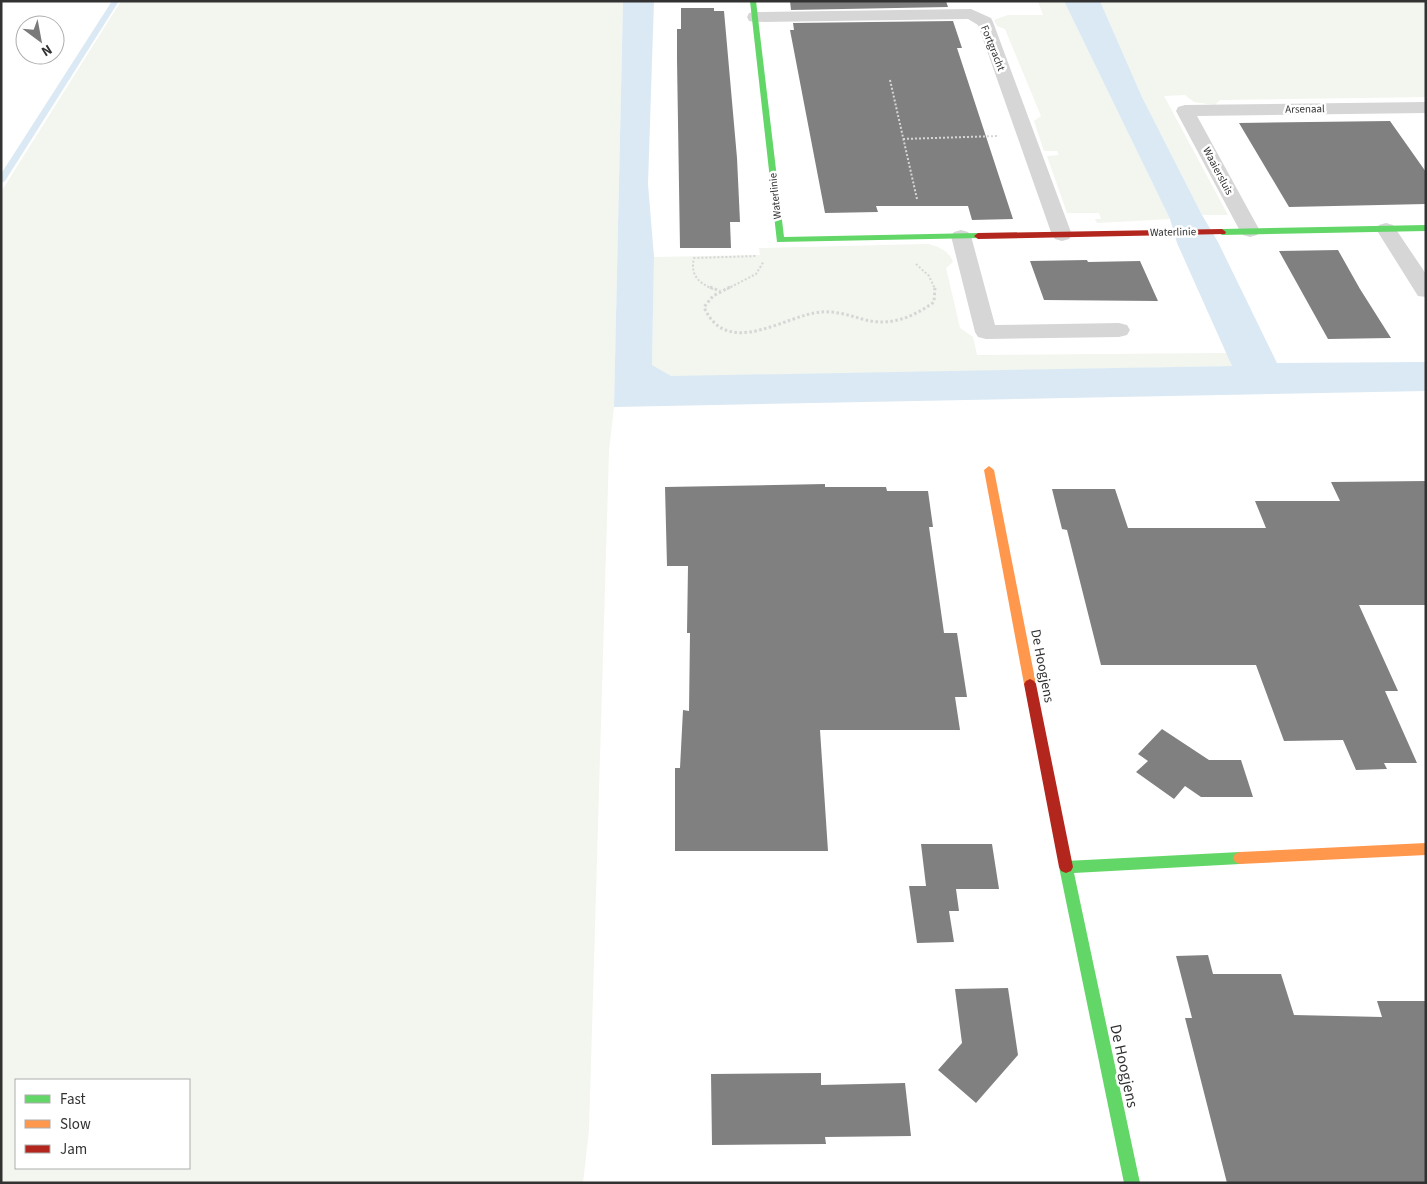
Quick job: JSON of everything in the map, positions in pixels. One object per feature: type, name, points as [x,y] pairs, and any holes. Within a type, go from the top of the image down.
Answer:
[{"type":"street","name":"Fortgracht","points":[[754,9],[972,14],[985,22],[1062,235]]},
{"type":"street","name":"Waterlinie","points":[[754,9],[780,240],[1426,228]]},
{"type":"street","name":"Arsenaal","points":[[1185,111],[1426,107]]},
{"type":"street","name":"Waaiersluis","points":[[1185,111],[1250,231]]},
{"type":"street","points":[[1386,229],[1426,291]]},
{"type":"street","points":[[961,236],[986,332],[1119,330]]},
{"type":"street","name":"De Hoogjens","points":[[989,470],[1066,867],[1132,1183]]},
{"type":"street","points":[[1066,867],[1426,849]]},
{"type":"path","points":[[890,80],[917,199]]},
{"type":"path","points":[[904,138],[1026,135]]},
{"type":"path","points":[[780,240],[765,245],[766,255],[763,266],[752,277],[713,296],[704,307],[706,316],[713,323],[743,333],[763,331],[795,317],[823,312],[885,322],[912,317],[934,302],[937,291],[930,277],[912,262],[920,251],[919,237]]},
{"type":"shaded area","points":[[121,1],[623,1],[614,407],[609,450],[589,1130],[583,1183],[1,1183],[1,192]]},
{"type":"shaded area","points":[[623,1],[654,1],[648,184],[654,257],[652,365],[671,376],[1232,366],[1177,243],[1170,219],[1064,1],[1100,1],[1142,97],[1202,215],[1218,242],[1277,363],[1426,362],[1426,391],[614,407]]},
{"type":"shaded area","points":[[1038,1],[1064,1],[1170,219],[1097,223],[1095,219],[1101,219],[1099,213],[1067,213],[1047,156],[1059,155],[1057,151],[1044,151],[1034,121],[1041,116],[1005,29],[997,26],[994,20],[1008,15],[1043,15]]},
{"type":"shaded area","points":[[1100,1],[1426,1],[1426,97],[1220,100],[1215,105],[1194,102],[1185,95],[1164,96],[1228,215],[1202,215],[1142,97]]},
{"type":"shaded area","points":[[928,244],[944,250],[953,262],[946,268],[960,328],[973,337],[977,355],[1227,353],[1232,366],[671,377],[652,365],[654,257],[760,255],[759,248]]},
{"type":"building","points":[[790,1],[946,1],[948,7],[791,10]]},
{"type":"building","points":[[681,8],[714,8],[714,11],[724,11],[737,158],[740,222],[730,222],[731,248],[680,248],[677,29],[681,29]]},
{"type":"building","points":[[953,21],[962,48],[957,48],[1013,219],[972,220],[968,206],[876,206],[878,212],[825,213],[790,30],[794,30],[793,23]]},
{"type":"building","points":[[1390,121],[1426,172],[1426,204],[1289,207],[1239,123]]},
{"type":"building","points":[[1338,250],[1391,338],[1328,339],[1279,251]]},
{"type":"building","points":[[1087,260],[1088,262],[1140,261],[1158,301],[1044,300],[1030,261]]},
{"type":"building","points":[[1426,481],[1426,605],[1359,605],[1398,691],[1385,691],[1417,763],[1384,763],[1387,769],[1356,770],[1343,740],[1284,741],[1256,665],[1101,665],[1067,530],[1062,529],[1052,489],[1115,489],[1128,528],[1266,528],[1255,501],[1340,501],[1331,482]]},
{"type":"building","points":[[825,484],[825,487],[886,487],[887,491],[928,491],[933,527],[929,527],[944,633],[957,633],[967,697],[955,697],[960,730],[820,730],[828,851],[675,851],[675,768],[680,768],[683,710],[689,711],[690,633],[687,633],[688,566],[667,566],[665,487]]},
{"type":"building","points":[[1162,729],[1209,760],[1241,760],[1253,797],[1201,797],[1185,786],[1174,799],[1136,772],[1148,761],[1138,754]]},
{"type":"building","points":[[921,844],[992,844],[999,889],[956,889],[959,911],[949,911],[954,942],[917,943],[909,886],[926,886]]},
{"type":"building","points":[[1208,955],[1213,974],[1281,974],[1294,1015],[1382,1017],[1377,1001],[1426,1001],[1426,1183],[1227,1183],[1185,1018],[1192,1018],[1176,956]]},
{"type":"building","points":[[1008,988],[1018,1055],[976,1103],[938,1070],[962,1043],[955,989]]},
{"type":"building","points":[[821,1073],[821,1085],[905,1083],[911,1136],[825,1137],[826,1144],[712,1145],[711,1074]]},
{"type":"waterway","points":[[1,181],[116,1]]},
{"type":"traffic: fast","points":[[753,1],[780,240],[978,236]]},
{"type":"traffic: fast","points":[[1222,232],[1426,228]]},
{"type":"traffic: fast","points":[[1132,1183],[1066,867],[1240,858]]},
{"type":"traffic: slow","points":[[989,470],[1030,684]]},
{"type":"traffic: slow","points":[[1240,858],[1426,849]]},
{"type":"traffic: jam","points":[[978,236],[1222,232]]},
{"type":"traffic: jam","points":[[1030,684],[1066,867]]}]
